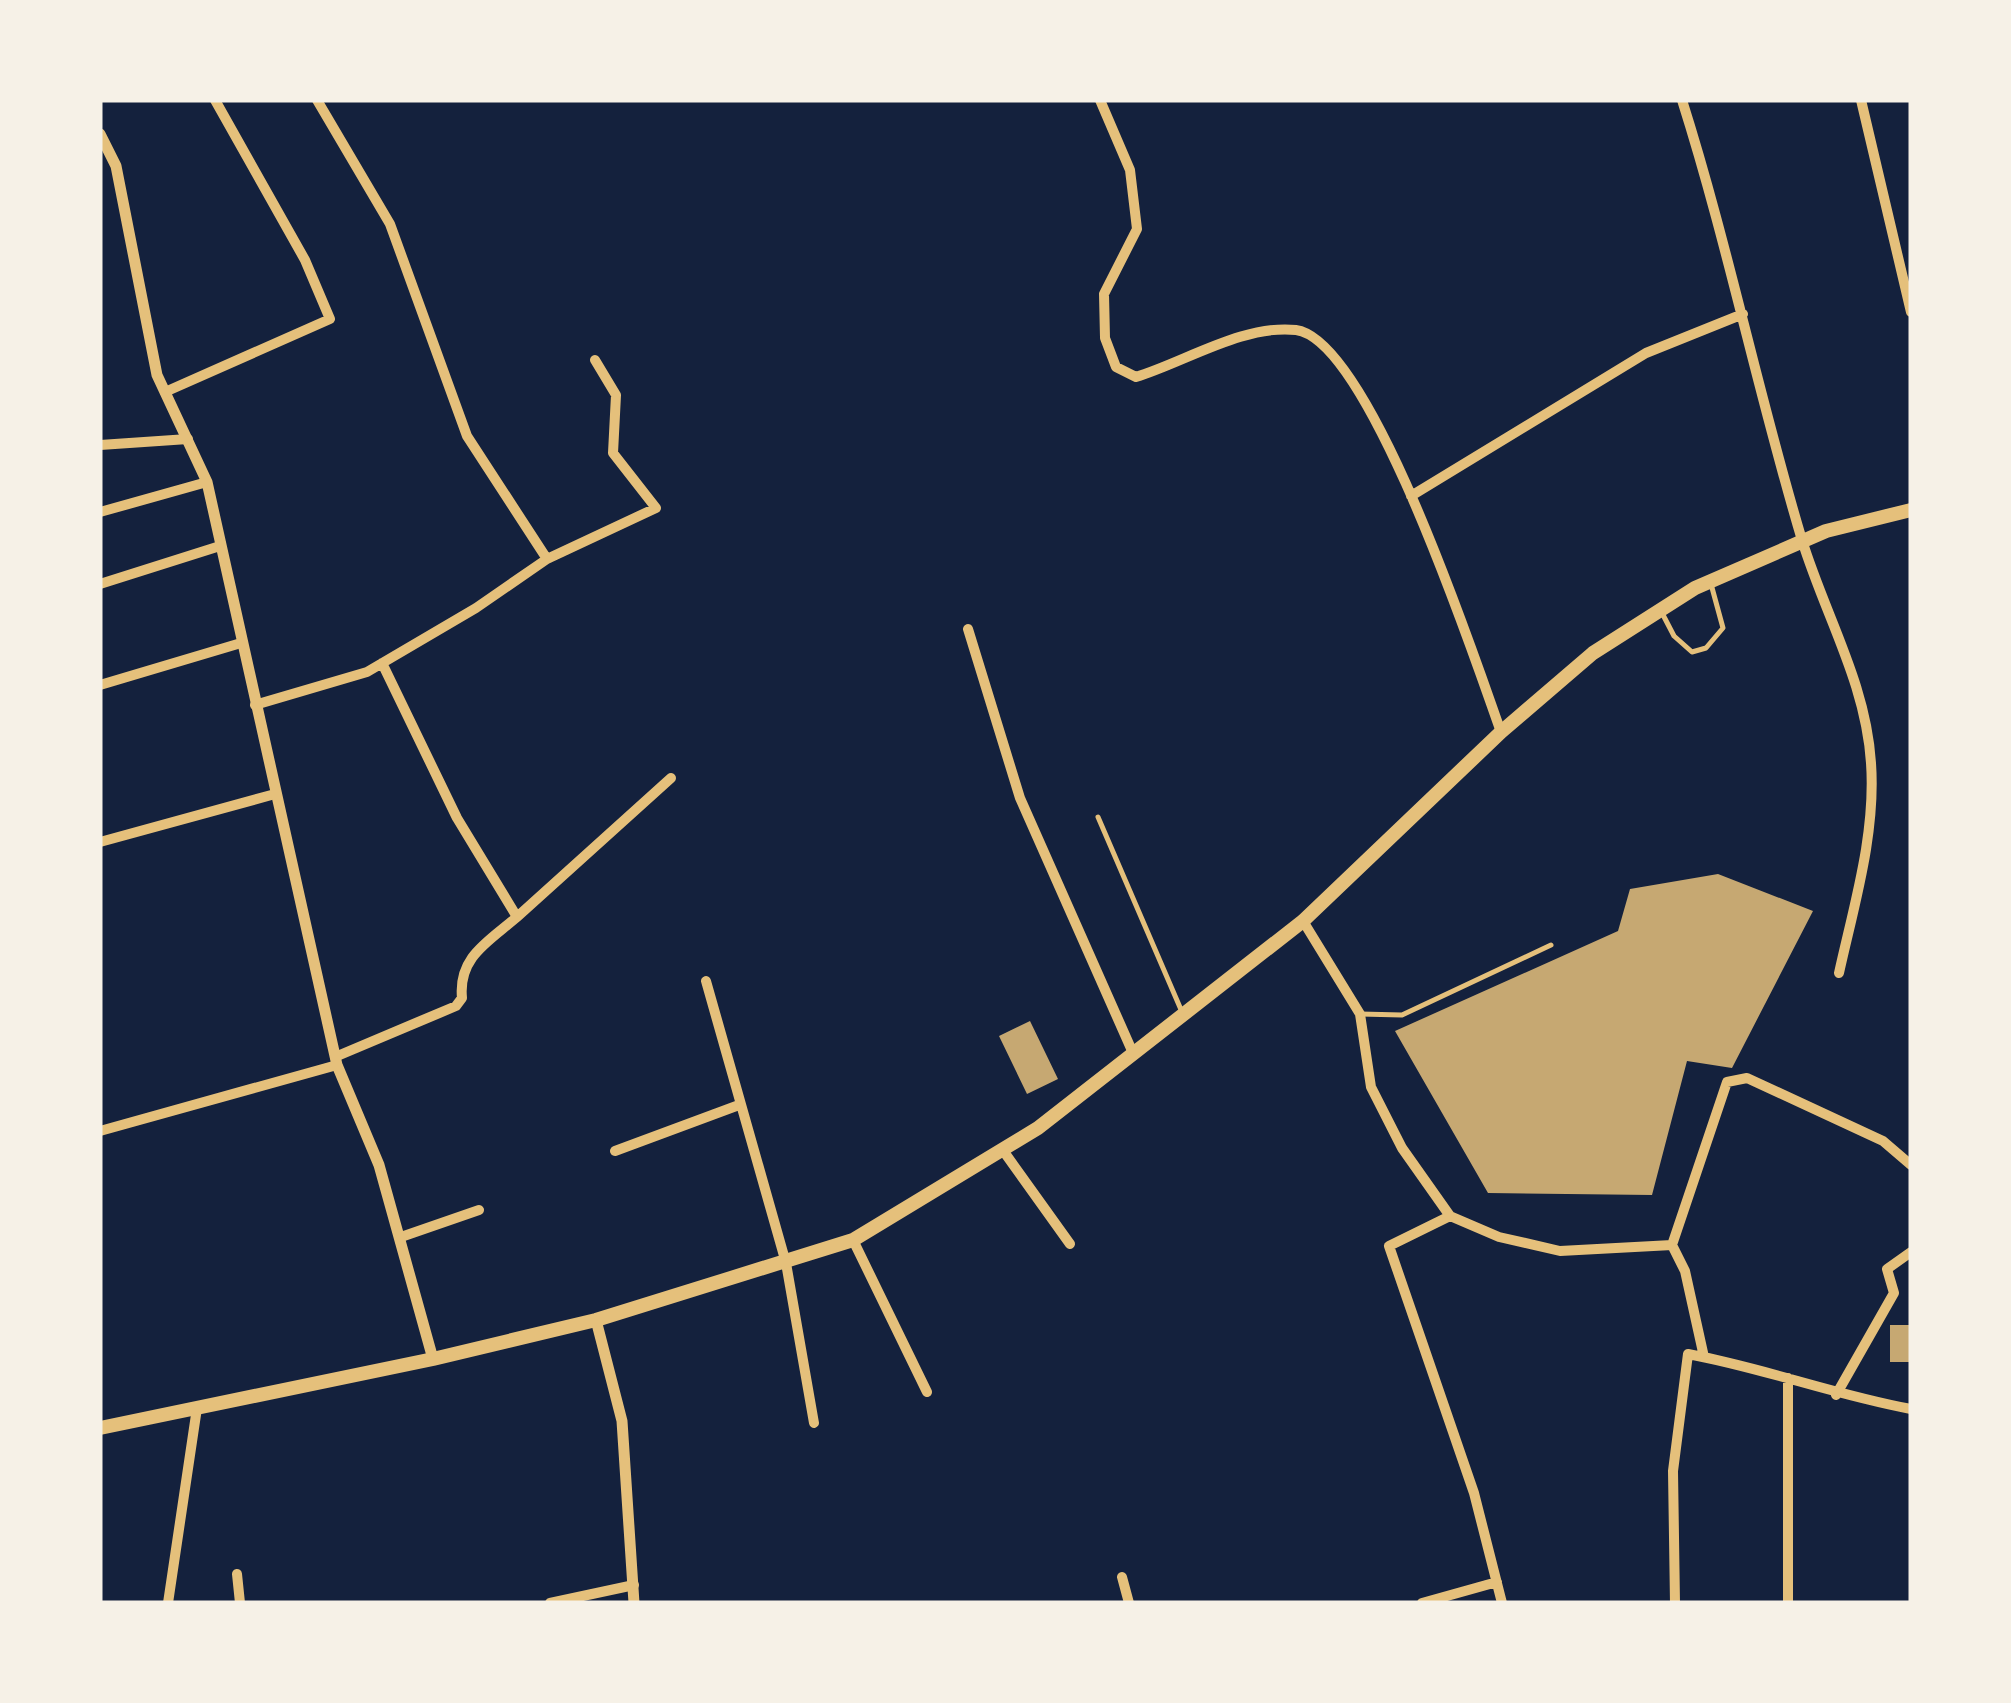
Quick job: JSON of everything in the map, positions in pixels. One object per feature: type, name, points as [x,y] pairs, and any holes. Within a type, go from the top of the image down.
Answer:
[{"type":"main road","points":[[100,1428],[433,1359],[596,1320],[786,1264],[853,1240],[1038,1128],[1303,921],[1501,732],[1593,653],[1710,581],[1802,541],[1911,510]]},
{"type":"street","points":[[166,392],[330,319],[305,260],[215,100]]},
{"type":"street","points":[[317,100],[390,224],[467,436],[547,560]]},
{"type":"street","points":[[1100,100],[1130,170],[1137,229],[1104,294],[1105,338],[1116,367],[1136,378],[1256,332],[1298,330],[1323,340],[1386,443],[1436,550],[1501,732]]},
{"type":"street","points":[[1682,100],[1802,541],[1860,691],[1872,764],[1869,832],[1840,973]]},
{"type":"street","points":[[1860,100],[1911,312]]},
{"type":"street","points":[[100,134],[116,166],[157,374],[207,482],[336,1061],[379,1165],[433,1359]]},
{"type":"street","points":[[1411,496],[1646,353],[1743,314]]},
{"type":"street","points":[[255,705],[367,672],[476,608],[547,560],[656,508],[613,453],[616,395],[595,360]]},
{"type":"street","points":[[100,445],[188,439]]},
{"type":"street","points":[[100,512],[207,482]]},
{"type":"street","points":[[100,584],[220,546]]},
{"type":"street","points":[[968,630],[1020,798],[1133,1053]]},
{"type":"street","points":[[100,685],[241,643]]},
{"type":"street","points":[[382,663],[457,818],[517,917]]},
{"type":"street","points":[[100,1130],[336,1061],[456,1006],[462,998],[461,972],[466,961],[671,778]]},
{"type":"street","points":[[100,842],[275,794]]},
{"type":"street","points":[[1303,921],[1360,1014],[1371,1087],[1402,1148],[1450,1216],[1499,1238],[1560,1251],[1672,1245]]},
{"type":"street","points":[[706,982],[786,1264],[814,1423]]},
{"type":"street","points":[[1704,1357],[1685,1271],[1672,1245],[1727,1082],[1747,1078],[1884,1141],[1911,1165]]},
{"type":"street","points":[[615,1151],[739,1105]]},
{"type":"street","points":[[1002,1149],[1070,1244]]},
{"type":"street","points":[[401,1237],[479,1210]]},
{"type":"street","points":[[1450,1216],[1389,1246],[1474,1492],[1502,1603]]},
{"type":"street","points":[[853,1240],[927,1392]]},
{"type":"street","points":[[1836,1395],[1894,1293],[1885,1274],[1911,1252]]},
{"type":"street","points":[[596,1320],[622,1421],[634,1603]]},
{"type":"street","points":[[1674,1603],[1673,1471],[1688,1354],[1788,1378],[1836,1395],[1911,1408]]},
{"type":"street","points":[[1788,1378],[1788,1603]]},
{"type":"street","points":[[168,1603],[198,1408]]},
{"type":"street","points":[[237,1574],[240,1603]]},
{"type":"street","points":[[1122,1578],[1129,1603]]},
{"type":"street","points":[[1422,1603],[1497,1582]]},
{"type":"street","points":[[550,1603],[634,1584]]},
{"type":"lane","points":[[1660,610],[1684,646],[1692,652],[1706,648],[1722,628],[1710,581]]},
{"type":"lane","points":[[1098,817],[1183,1014]]},
{"type":"lane","points":[[1360,1014],[1402,1014],[1551,945]]},
{"type":"building","points":[[1718,874],[1813,911],[1732,1068],[1687,1061],[1652,1195],[1488,1193],[1395,1031],[1618,931],[1630,889]]},
{"type":"building","points":[[1030,1021],[1058,1079],[1027,1094],[999,1036]]},
{"type":"building","points":[[1890,1325],[1911,1325],[1911,1362],[1890,1362]]}]
